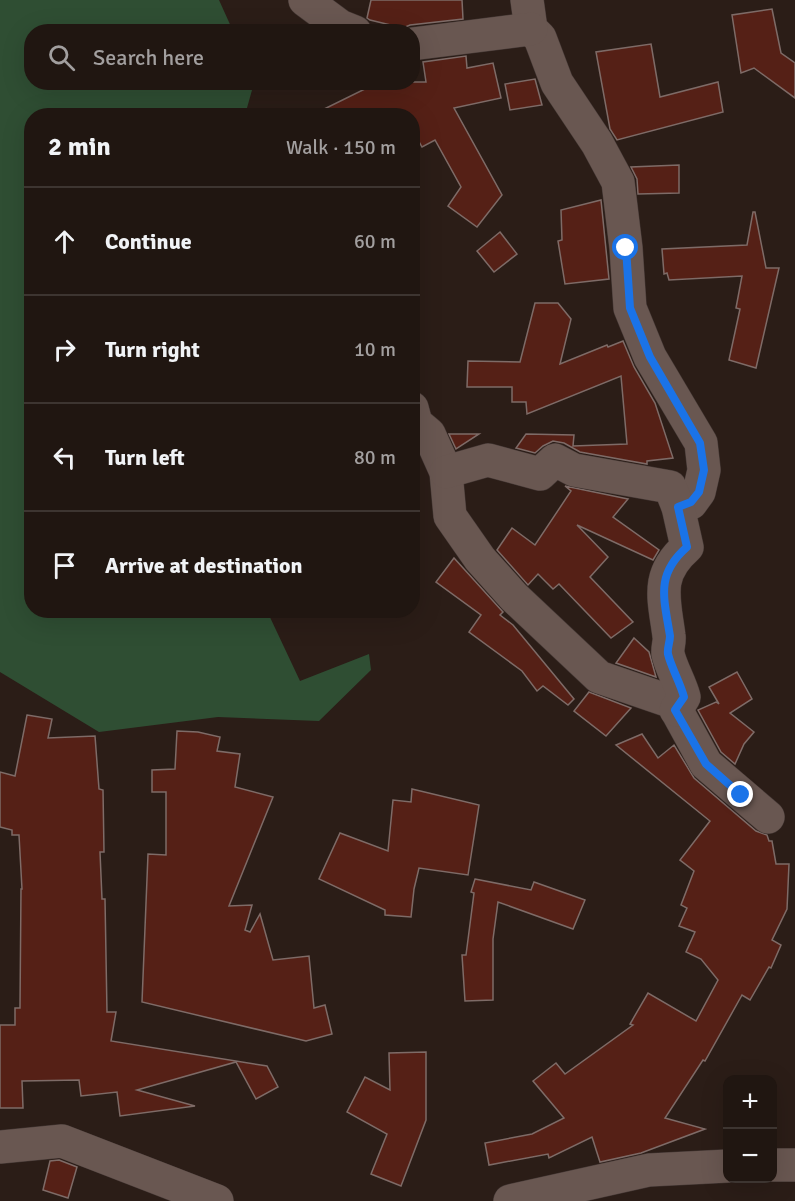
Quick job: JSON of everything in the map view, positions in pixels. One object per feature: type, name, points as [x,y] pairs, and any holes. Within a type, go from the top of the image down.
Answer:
[{"type":"street","points":[[305,0],[337,24]]},
{"type":"street","points":[[420,42],[529,14],[557,83],[597,142],[618,182],[630,308],[650,357],[700,443],[704,470],[699,492],[691,502],[678,507]]},
{"type":"street","points":[[420,426],[429,434],[446,472],[450,516],[480,559],[514,597],[599,677],[672,702],[706,764],[768,817]]},
{"type":"street","points":[[446,472],[488,460],[540,474],[555,460],[574,470],[670,487],[678,507],[687,547],[675,558],[669,568],[663,591],[670,639],[668,652],[684,697],[675,710]]},
{"type":"street","points":[[0,1147],[62,1141],[217,1201]]},
{"type":"street","points":[[777,1165],[795,1165]]},
{"type":"street","points":[[510,1201],[649,1170],[723,1167]]},
{"type":"green space","points":[[0,0],[219,0],[230,24],[24,24],[24,90],[252,90],[247,108],[24,108],[24,618],[270,618],[300,681],[369,654],[371,670],[319,721],[218,717],[99,732],[0,672]]},
{"type":"building","points":[[371,0],[462,0],[463,19],[419,24],[386,24],[367,18]]},
{"type":"building","points":[[772,9],[781,53],[795,63],[795,98],[754,68],[741,73],[732,15]]},
{"type":"building","points":[[651,44],[660,97],[718,82],[723,112],[617,140],[610,129],[596,52]]},
{"type":"building","points":[[466,56],[467,68],[493,63],[501,98],[454,108],[502,195],[477,227],[448,206],[461,187],[435,140],[422,147],[420,143],[420,108],[326,108],[363,90],[420,90],[420,82],[426,82],[423,62]]},
{"type":"building","points":[[535,79],[542,105],[510,110],[505,84]]},
{"type":"building","points":[[679,165],[679,193],[638,194],[637,179],[631,167]]},
{"type":"building","points":[[601,200],[609,279],[565,284],[558,241],[562,240],[561,210]]},
{"type":"building","points":[[753,212],[755,212],[766,268],[779,268],[756,368],[729,360],[740,309],[736,308],[742,276],[669,280],[667,273],[664,274],[662,249],[747,245]]},
{"type":"building","points":[[500,232],[517,254],[494,272],[477,251]]},
{"type":"building","points":[[535,303],[558,303],[571,319],[560,364],[623,341],[634,367],[655,403],[673,458],[647,461],[647,464],[580,452],[564,443],[553,441],[535,453],[516,448],[526,434],[574,435],[573,446],[627,444],[621,376],[527,414],[526,402],[512,402],[512,387],[467,387],[468,361],[520,362]]},
{"type":"building","points":[[449,434],[479,434],[456,449]]},
{"type":"building","points":[[565,486],[628,499],[613,517],[659,550],[653,560],[577,525],[608,557],[590,577],[633,622],[611,638],[559,584],[553,589],[538,574],[528,585],[497,550],[512,528],[535,545],[571,491]]},
{"type":"building","points":[[454,558],[503,612],[500,615],[513,625],[574,699],[568,705],[543,686],[537,691],[522,671],[469,632],[481,615],[436,582]]},
{"type":"building","points":[[634,638],[649,652],[656,677],[616,663]]},
{"type":"building","points":[[737,672],[752,699],[730,713],[754,732],[744,744],[735,764],[721,752],[698,710],[716,702],[719,704],[709,687]]},
{"type":"building","points":[[589,692],[631,708],[606,736],[574,711]]},
{"type":"building","points":[[27,715],[52,719],[48,738],[95,736],[99,789],[103,790],[104,852],[100,852],[102,899],[105,899],[107,1012],[116,1012],[111,1041],[267,1066],[278,1087],[256,1099],[236,1062],[137,1090],[195,1106],[120,1116],[117,1092],[81,1096],[79,1080],[22,1081],[23,1108],[0,1108],[0,1025],[15,1025],[15,1008],[20,1008],[22,889],[19,835],[12,835],[12,830],[0,827],[0,772],[15,776]]},
{"type":"building","points":[[177,731],[198,732],[220,737],[217,751],[240,754],[235,787],[273,797],[229,906],[252,905],[245,930],[250,932],[260,914],[273,960],[309,956],[314,1008],[325,1005],[332,1034],[306,1041],[142,1002],[148,854],[166,855],[166,792],[152,792],[152,770],[175,769]]},
{"type":"building","points":[[642,734],[658,758],[674,745],[694,778],[756,831],[767,835],[769,841],[772,841],[776,864],[789,864],[787,909],[772,940],[781,945],[771,968],[769,967],[750,1000],[742,995],[705,1061],[703,1060],[665,1118],[705,1129],[641,1153],[600,1162],[592,1137],[549,1158],[548,1154],[489,1165],[485,1143],[532,1134],[564,1118],[533,1081],[556,1063],[565,1074],[633,1025],[630,1024],[648,993],[696,1021],[718,980],[701,959],[686,952],[695,932],[679,926],[687,908],[681,905],[694,871],[680,860],[710,821],[616,745]]},
{"type":"building","points":[[412,789],[479,805],[468,875],[419,868],[411,917],[385,915],[385,910],[319,879],[340,833],[388,851],[393,800],[411,802]]},
{"type":"building","points":[[475,879],[531,890],[534,882],[585,900],[573,929],[498,902],[493,939],[493,1000],[465,1001],[462,955],[466,955],[474,893],[471,892]]},
{"type":"building","points":[[426,1052],[426,1120],[401,1186],[371,1174],[387,1134],[347,1112],[365,1077],[390,1090],[389,1053]]},
{"type":"building","points":[[59,1160],[77,1167],[68,1198],[43,1190],[50,1161]]},
{"type":"route","points":[[626,248],[630,308],[650,357],[700,443],[704,470],[699,492],[691,502],[678,507],[687,547],[675,558],[669,568],[663,591],[670,639],[668,652],[684,697],[675,710],[706,764],[741,795]]}]
